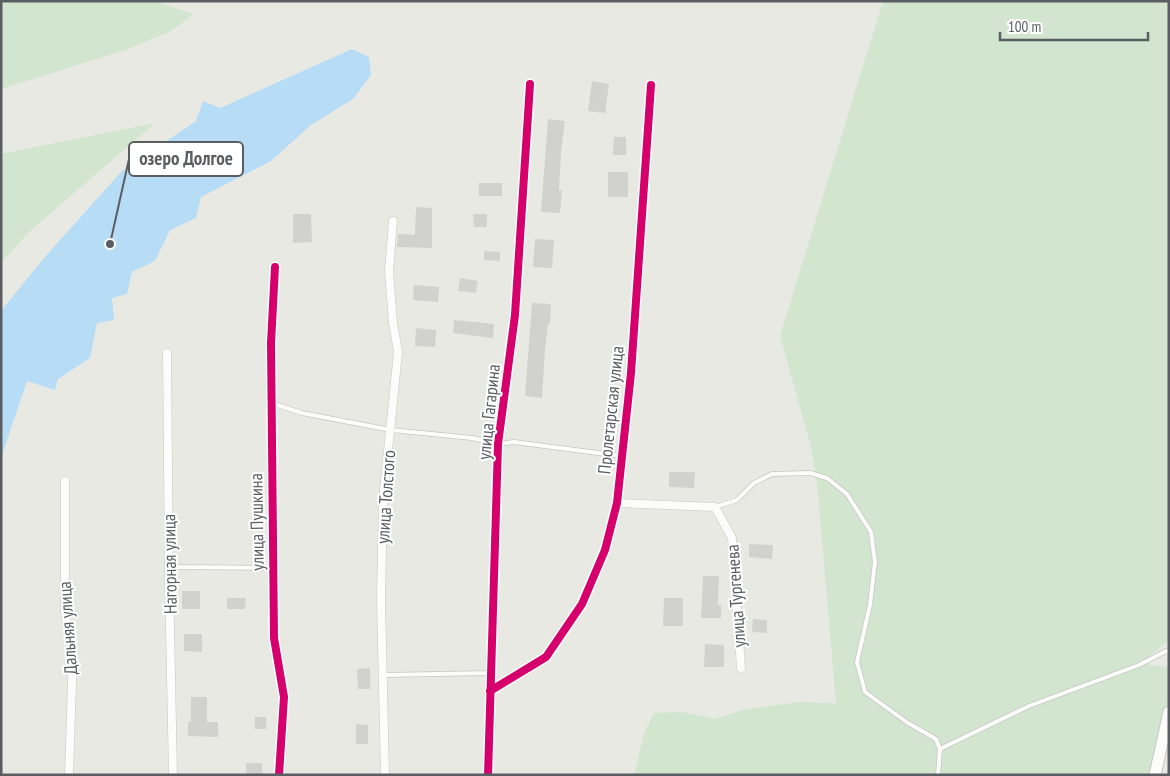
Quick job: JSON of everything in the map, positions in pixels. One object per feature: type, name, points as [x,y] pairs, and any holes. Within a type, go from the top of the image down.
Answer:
[{"type":"main road","points":[[1155,775],[1169,713]]},
{"type":"street","name":"улица Гагарина","points":[[488,775],[498,444],[515,315],[530,84]]},
{"type":"street","name":"Пролетарская улица","points":[[490,691],[546,657],[582,604],[605,550],[617,503],[631,373],[651,85]]},
{"type":"street","name":"улица Толстого","points":[[385,775],[384,675],[380,600],[383,500],[398,352],[393,323],[389,271],[393,221]]},
{"type":"street","name":"улица Пушкина","points":[[274,267],[271,343],[274,638],[284,697],[279,775]]},
{"type":"street","name":"Нагорная улица","points":[[167,354],[169,567],[174,775]]},
{"type":"street","name":"Дальняя улица","points":[[65,481],[65,613],[73,652],[69,775]]},
{"type":"street","points":[[617,503],[715,507]]},
{"type":"street","name":"улица Тургенева","points":[[715,507],[732,538],[741,668]]},
{"type":"lane","points":[[271,404],[391,430],[472,438],[498,444],[514,442],[621,456]]},
{"type":"lane","points":[[715,507],[737,500],[754,484],[772,474],[810,473],[827,478],[847,494],[871,532],[876,562],[870,605],[857,662],[865,692],[936,739],[940,749],[938,775]]},
{"type":"lane","points":[[169,567],[274,568]]},
{"type":"lane","points":[[940,749],[1029,706],[1139,665],[1166,651],[1169,652]]},
{"type":"lane","points":[[384,675],[490,673]]},
{"type":"green space","points":[[1,1],[155,1],[194,14],[171,31],[128,49],[1,89]]},
{"type":"green space","points":[[883,1],[1169,1],[1169,641],[1139,664],[1169,667],[1169,697],[1148,775],[634,775],[644,734],[654,713],[682,712],[715,719],[742,710],[798,702],[836,703],[817,483],[811,447],[780,336]]},
{"type":"green space","points":[[155,123],[29,232],[1,263],[1,154]]},
{"type":"water","points":[[352,49],[369,57],[371,75],[353,99],[311,125],[271,161],[201,197],[196,218],[170,230],[155,261],[132,272],[127,294],[112,298],[114,320],[97,323],[90,358],[58,379],[55,390],[27,381],[1,458],[1,311],[44,258],[121,172],[196,121],[203,101],[220,108]]},
{"type":"building","points":[[592,81],[609,84],[605,113],[588,111]]},
{"type":"building","points":[[548,119],[565,121],[561,151],[559,190],[562,191],[560,213],[541,212]]},
{"type":"building","points":[[614,137],[626,137],[626,155],[613,155]]},
{"type":"building","points":[[608,172],[628,172],[628,197],[608,197]]},
{"type":"building","points":[[479,183],[502,183],[502,196],[479,196]]},
{"type":"building","points":[[416,207],[432,208],[432,248],[397,247],[398,234],[415,235]]},
{"type":"building","points":[[293,214],[311,214],[312,242],[293,243]]},
{"type":"building","points":[[473,214],[487,214],[487,227],[474,227]]},
{"type":"building","points":[[535,239],[554,240],[552,268],[533,267]]},
{"type":"building","points":[[484,251],[500,252],[500,261],[484,260]]},
{"type":"building","points":[[460,278],[478,281],[476,293],[458,291]]},
{"type":"building","points":[[414,285],[439,287],[438,302],[413,300]]},
{"type":"building","points":[[532,303],[551,304],[550,324],[548,324],[545,349],[542,398],[525,396]]},
{"type":"building","points":[[454,320],[494,324],[493,338],[453,333]]},
{"type":"building","points":[[416,328],[436,330],[435,347],[415,346]]},
{"type":"building","points":[[669,472],[695,472],[694,488],[669,487]]},
{"type":"building","points":[[749,544],[773,545],[772,559],[749,557]]},
{"type":"building","points":[[703,576],[719,576],[718,605],[721,605],[721,618],[701,618]]},
{"type":"building","points":[[182,591],[200,591],[200,609],[182,609]]},
{"type":"building","points":[[227,598],[246,598],[245,609],[227,609]]},
{"type":"building","points":[[664,598],[683,598],[683,626],[663,626]]},
{"type":"building","points":[[753,619],[767,620],[767,633],[752,632]]},
{"type":"building","points":[[184,634],[202,634],[202,652],[184,651]]},
{"type":"building","points":[[705,644],[724,645],[724,667],[704,667]]},
{"type":"building","points":[[370,668],[370,689],[358,689],[357,669]]},
{"type":"building","points":[[191,697],[207,697],[207,722],[218,722],[218,737],[188,736],[188,722],[191,722]]},
{"type":"building","points":[[255,717],[266,717],[266,729],[255,729]]},
{"type":"building","points":[[356,724],[368,725],[368,744],[356,744]]},
{"type":"building","points":[[246,763],[262,763],[262,775],[246,775]]},
{"type":"cycle path","points":[[488,775],[498,444],[515,315],[530,84]]},
{"type":"cycle path","points":[[490,691],[546,657],[582,604],[605,550],[617,503],[631,373],[651,85]]},
{"type":"cycle path","points":[[275,267],[271,343],[274,638],[284,697],[279,775]]},
{"type":"place","name":"озеро Долгое","points":[[110,244]]}]
